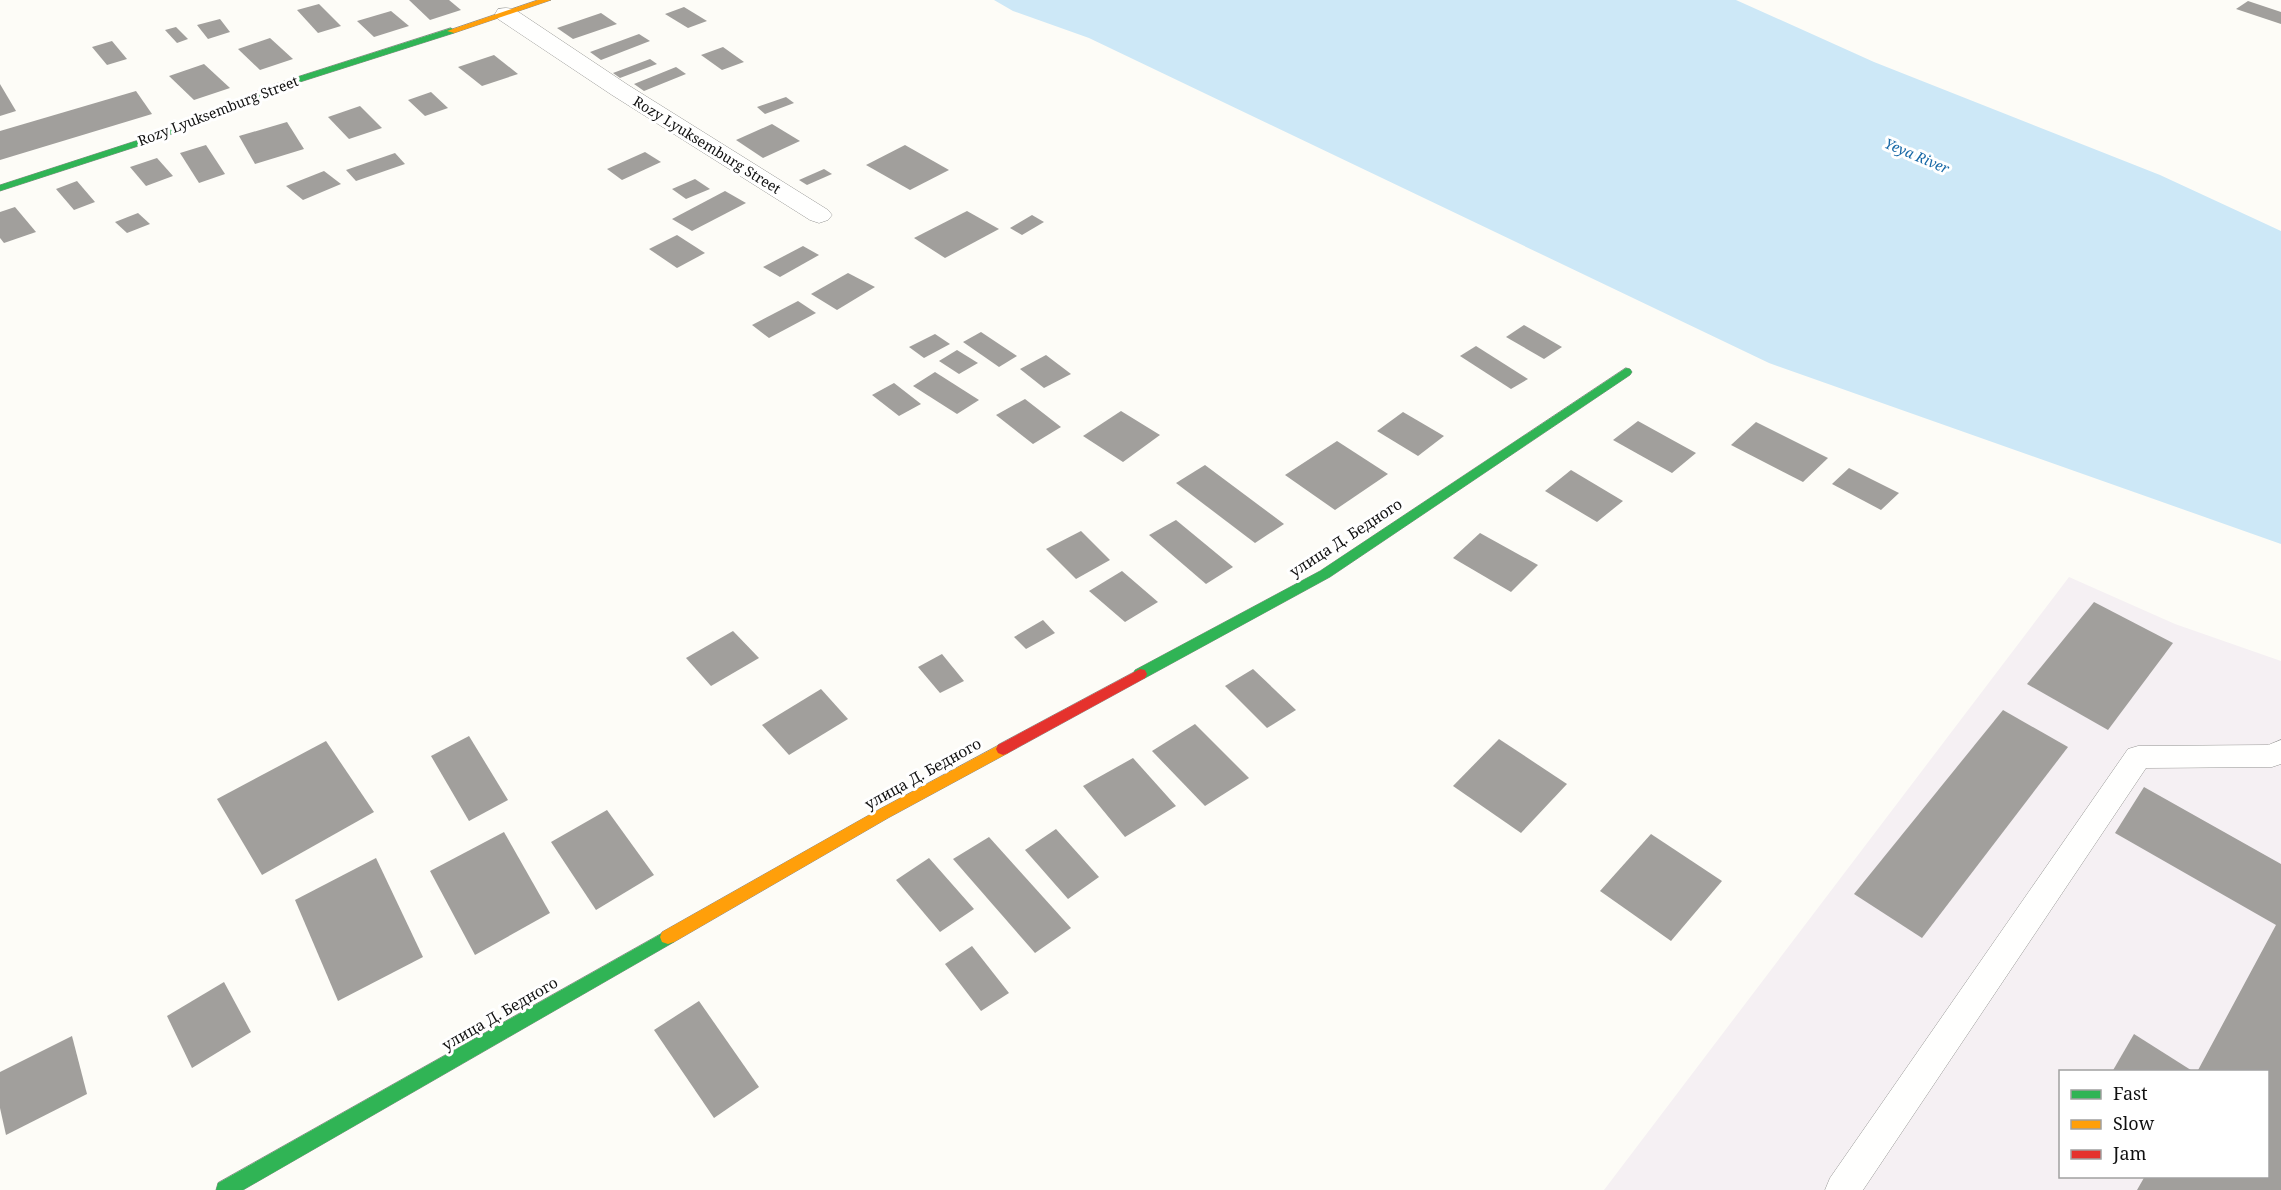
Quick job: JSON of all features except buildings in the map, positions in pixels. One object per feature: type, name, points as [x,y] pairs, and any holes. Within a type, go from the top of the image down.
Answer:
[{"type":"street","name":"Rozy Lyuksemburg Street","points":[[0,188],[158,137],[275,87],[547,0]]},
{"type":"street","name":"Rozy Lyuksemburg Street","points":[[506,14],[620,90],[819,215]]},
{"type":"street","name":"улица Д. Бедного","points":[[225,1190],[883,814],[1325,574],[1626,372]]},
{"type":"lane","points":[[1842,1190],[2138,757],[2272,756],[2281,752]]},
{"type":"shaded area","points":[[2069,577],[2175,624],[2281,661],[2281,1190],[1604,1190]]},
{"type":"water","name":"Yeya River","points":[[994,0],[1736,0],[1874,62],[2160,175],[2281,231],[2281,544],[1769,363],[1089,38],[1013,11]]},
{"type":"traffic: fast","points":[[0,188],[157,137],[275,87],[451,31]]},
{"type":"traffic: fast","points":[[1140,674],[1325,574],[1626,372]]},
{"type":"traffic: fast","points":[[225,1190],[668,937]]},
{"type":"traffic: slow","points":[[451,31],[547,0]]},
{"type":"traffic: slow","points":[[668,937],[883,814],[1003,749]]},
{"type":"traffic: jam","points":[[1003,749],[1140,674]]}]
